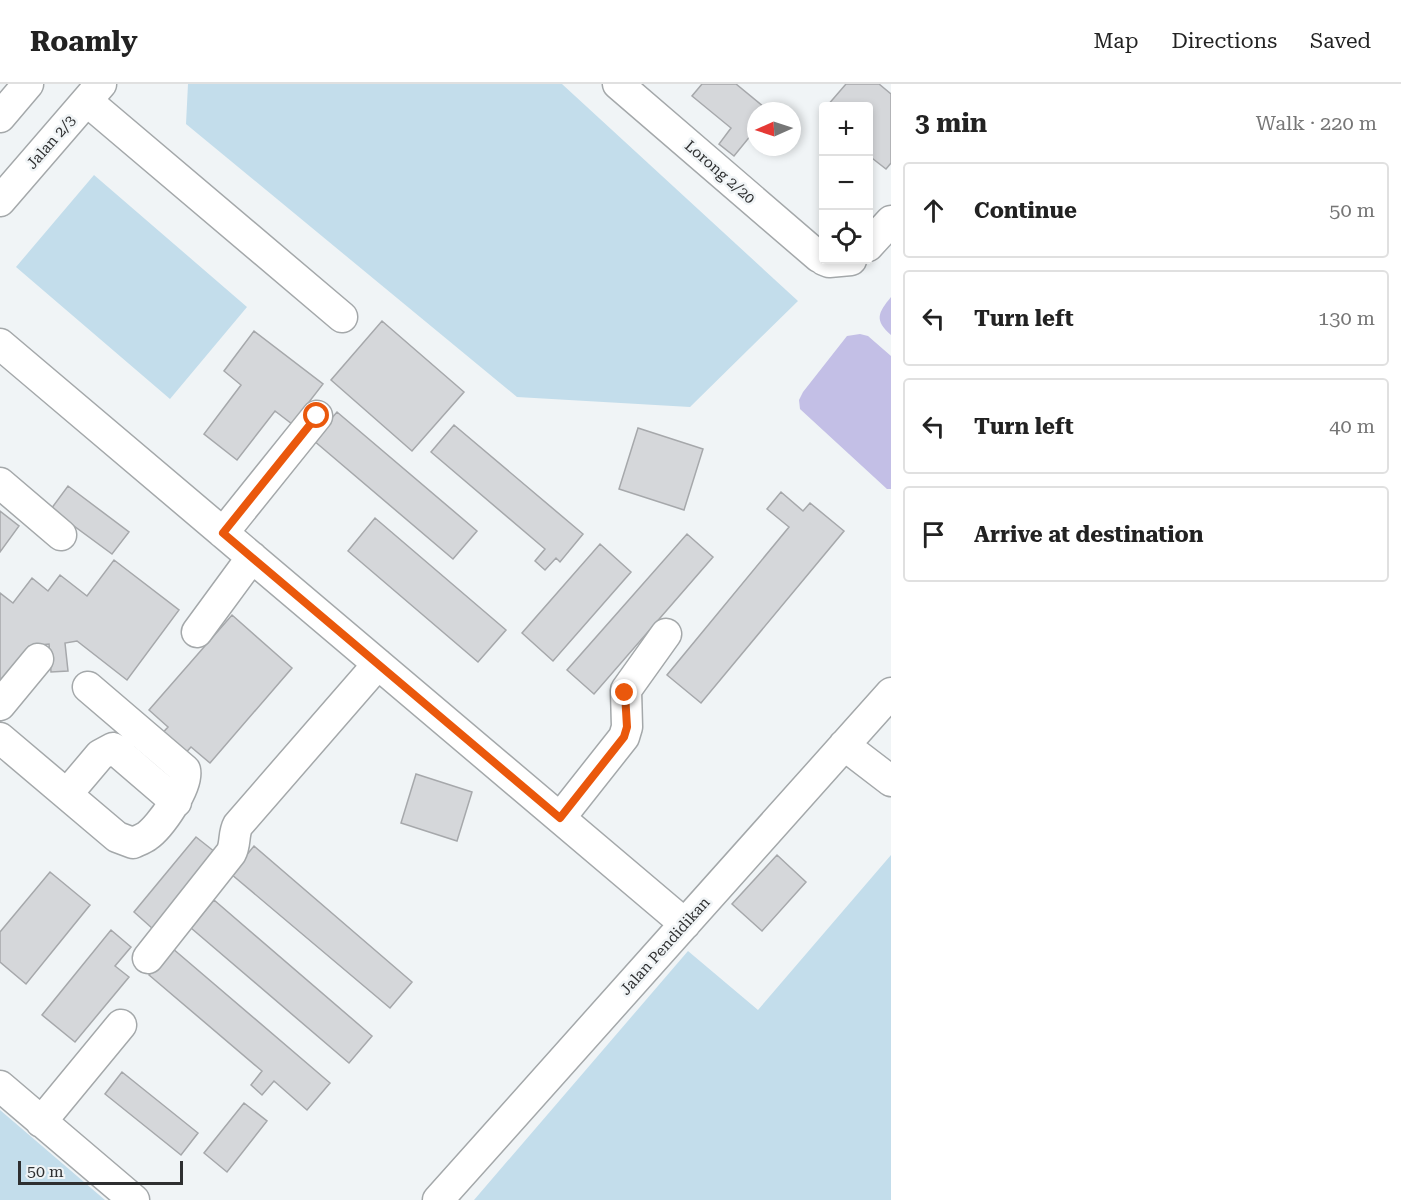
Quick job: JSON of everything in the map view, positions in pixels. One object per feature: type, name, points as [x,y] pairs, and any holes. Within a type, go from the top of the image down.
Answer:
[{"type":"street","points":[[0,117],[28,84]]},
{"type":"street","name":"Lorong 2/20","points":[[618,84],[819,257]]},
{"type":"street","points":[[94,92],[342,317]]},
{"type":"street","name":"Jalan 2/3","points":[[0,201],[94,92]]},
{"type":"street","points":[[873,241],[891,221]]},
{"type":"street","points":[[0,344],[685,924]]},
{"type":"street","points":[[223,533],[317,416]]},
{"type":"street","points":[[0,483],[62,535]]},
{"type":"street","points":[[197,632],[252,557]]},
{"type":"street","points":[[560,818],[624,737],[627,727],[626,690],[666,634]]},
{"type":"street","points":[[0,705],[38,659]]},
{"type":"street","points":[[148,958],[231,854],[238,825],[378,664]]},
{"type":"street","points":[[4,749],[67,794],[117,837],[133,843],[147,836],[176,802],[186,778],[185,770],[88,687]]},
{"type":"street","name":"Jalan Pendidikan","points":[[438,1200],[891,693]]},
{"type":"street","points":[[844,745],[891,782]]},
{"type":"street","points":[[67,794],[100,755],[113,748],[176,802]]},
{"type":"street","points":[[41,1122],[121,1025]]},
{"type":"street","points":[[0,1086],[134,1200]]},
{"type":"shaded area","points":[[188,84],[562,84],[798,301],[690,407],[517,397],[186,124]]},
{"type":"shaded area","points":[[94,175],[247,307],[170,399],[16,267]]},
{"type":"shaded area","points":[[891,297],[891,335],[882,325],[880,316]]},
{"type":"shaded area","points":[[860,334],[868,336],[891,356],[891,489],[887,489],[800,409],[799,400],[803,392],[847,336]]},
{"type":"shaded area","points":[[891,855],[891,1200],[474,1200],[688,951],[758,1010]]},
{"type":"shaded area","points":[[0,1110],[105,1200],[0,1200]]},
{"type":"building","points":[[702,84],[736,84],[758,102],[747,102],[747,140],[734,156],[719,144],[731,128],[692,96]]},
{"type":"building","points":[[846,84],[879,84],[891,94],[891,163],[886,169],[873,159],[873,102],[830,102]]},
{"type":"building","points":[[382,321],[464,392],[412,451],[331,380]]},
{"type":"building","points":[[254,331],[323,384],[292,424],[275,411],[237,460],[204,434],[241,385],[224,371]]},
{"type":"building","points":[[337,412],[477,531],[453,559],[313,440]]},
{"type":"building","points":[[454,425],[583,534],[560,562],[556,558],[545,570],[535,561],[545,549],[431,452]]},
{"type":"building","points":[[638,428],[703,449],[684,510],[619,489]]},
{"type":"building","points":[[68,486],[129,532],[112,554],[51,509]]},
{"type":"building","points":[[781,492],[803,511],[810,503],[844,531],[701,703],[667,675],[789,527],[767,509]]},
{"type":"building","points":[[0,511],[19,526],[0,552]]},
{"type":"building","points":[[375,518],[506,630],[478,662],[348,551]]},
{"type":"building","points":[[687,534],[713,557],[594,694],[567,670]]},
{"type":"building","points":[[600,544],[631,572],[553,661],[522,633]]},
{"type":"building","points":[[114,560],[179,610],[127,680],[77,641],[65,643],[68,671],[51,672],[49,644],[29,646],[0,684],[0,593],[13,603],[32,578],[48,591],[60,575],[87,596]]},
{"type":"building","points":[[232,615],[292,668],[210,763],[191,747],[180,759],[157,739],[168,727],[149,710]]},
{"type":"building","points":[[416,774],[472,792],[457,841],[401,823]]},
{"type":"building","points":[[196,837],[215,852],[153,929],[134,912]]},
{"type":"building","points":[[254,846],[412,982],[390,1008],[231,874]]},
{"type":"building","points":[[777,855],[806,882],[762,931],[732,904]]},
{"type":"building","points":[[50,872],[90,905],[26,984],[0,962],[0,932]]},
{"type":"building","points":[[214,900],[372,1036],[349,1063],[191,928]]},
{"type":"building","points":[[111,930],[131,947],[115,966],[129,977],[75,1042],[42,1015]]},
{"type":"building","points":[[172,948],[330,1083],[307,1110],[274,1081],[262,1095],[251,1085],[262,1071],[149,975]]},
{"type":"building","points":[[122,1072],[198,1133],[181,1155],[105,1094]]},
{"type":"building","points":[[244,1103],[267,1121],[227,1172],[204,1153]]},
{"type":"route","points":[[317,416],[223,533],[560,818],[624,737],[627,727],[625,693]]}]
